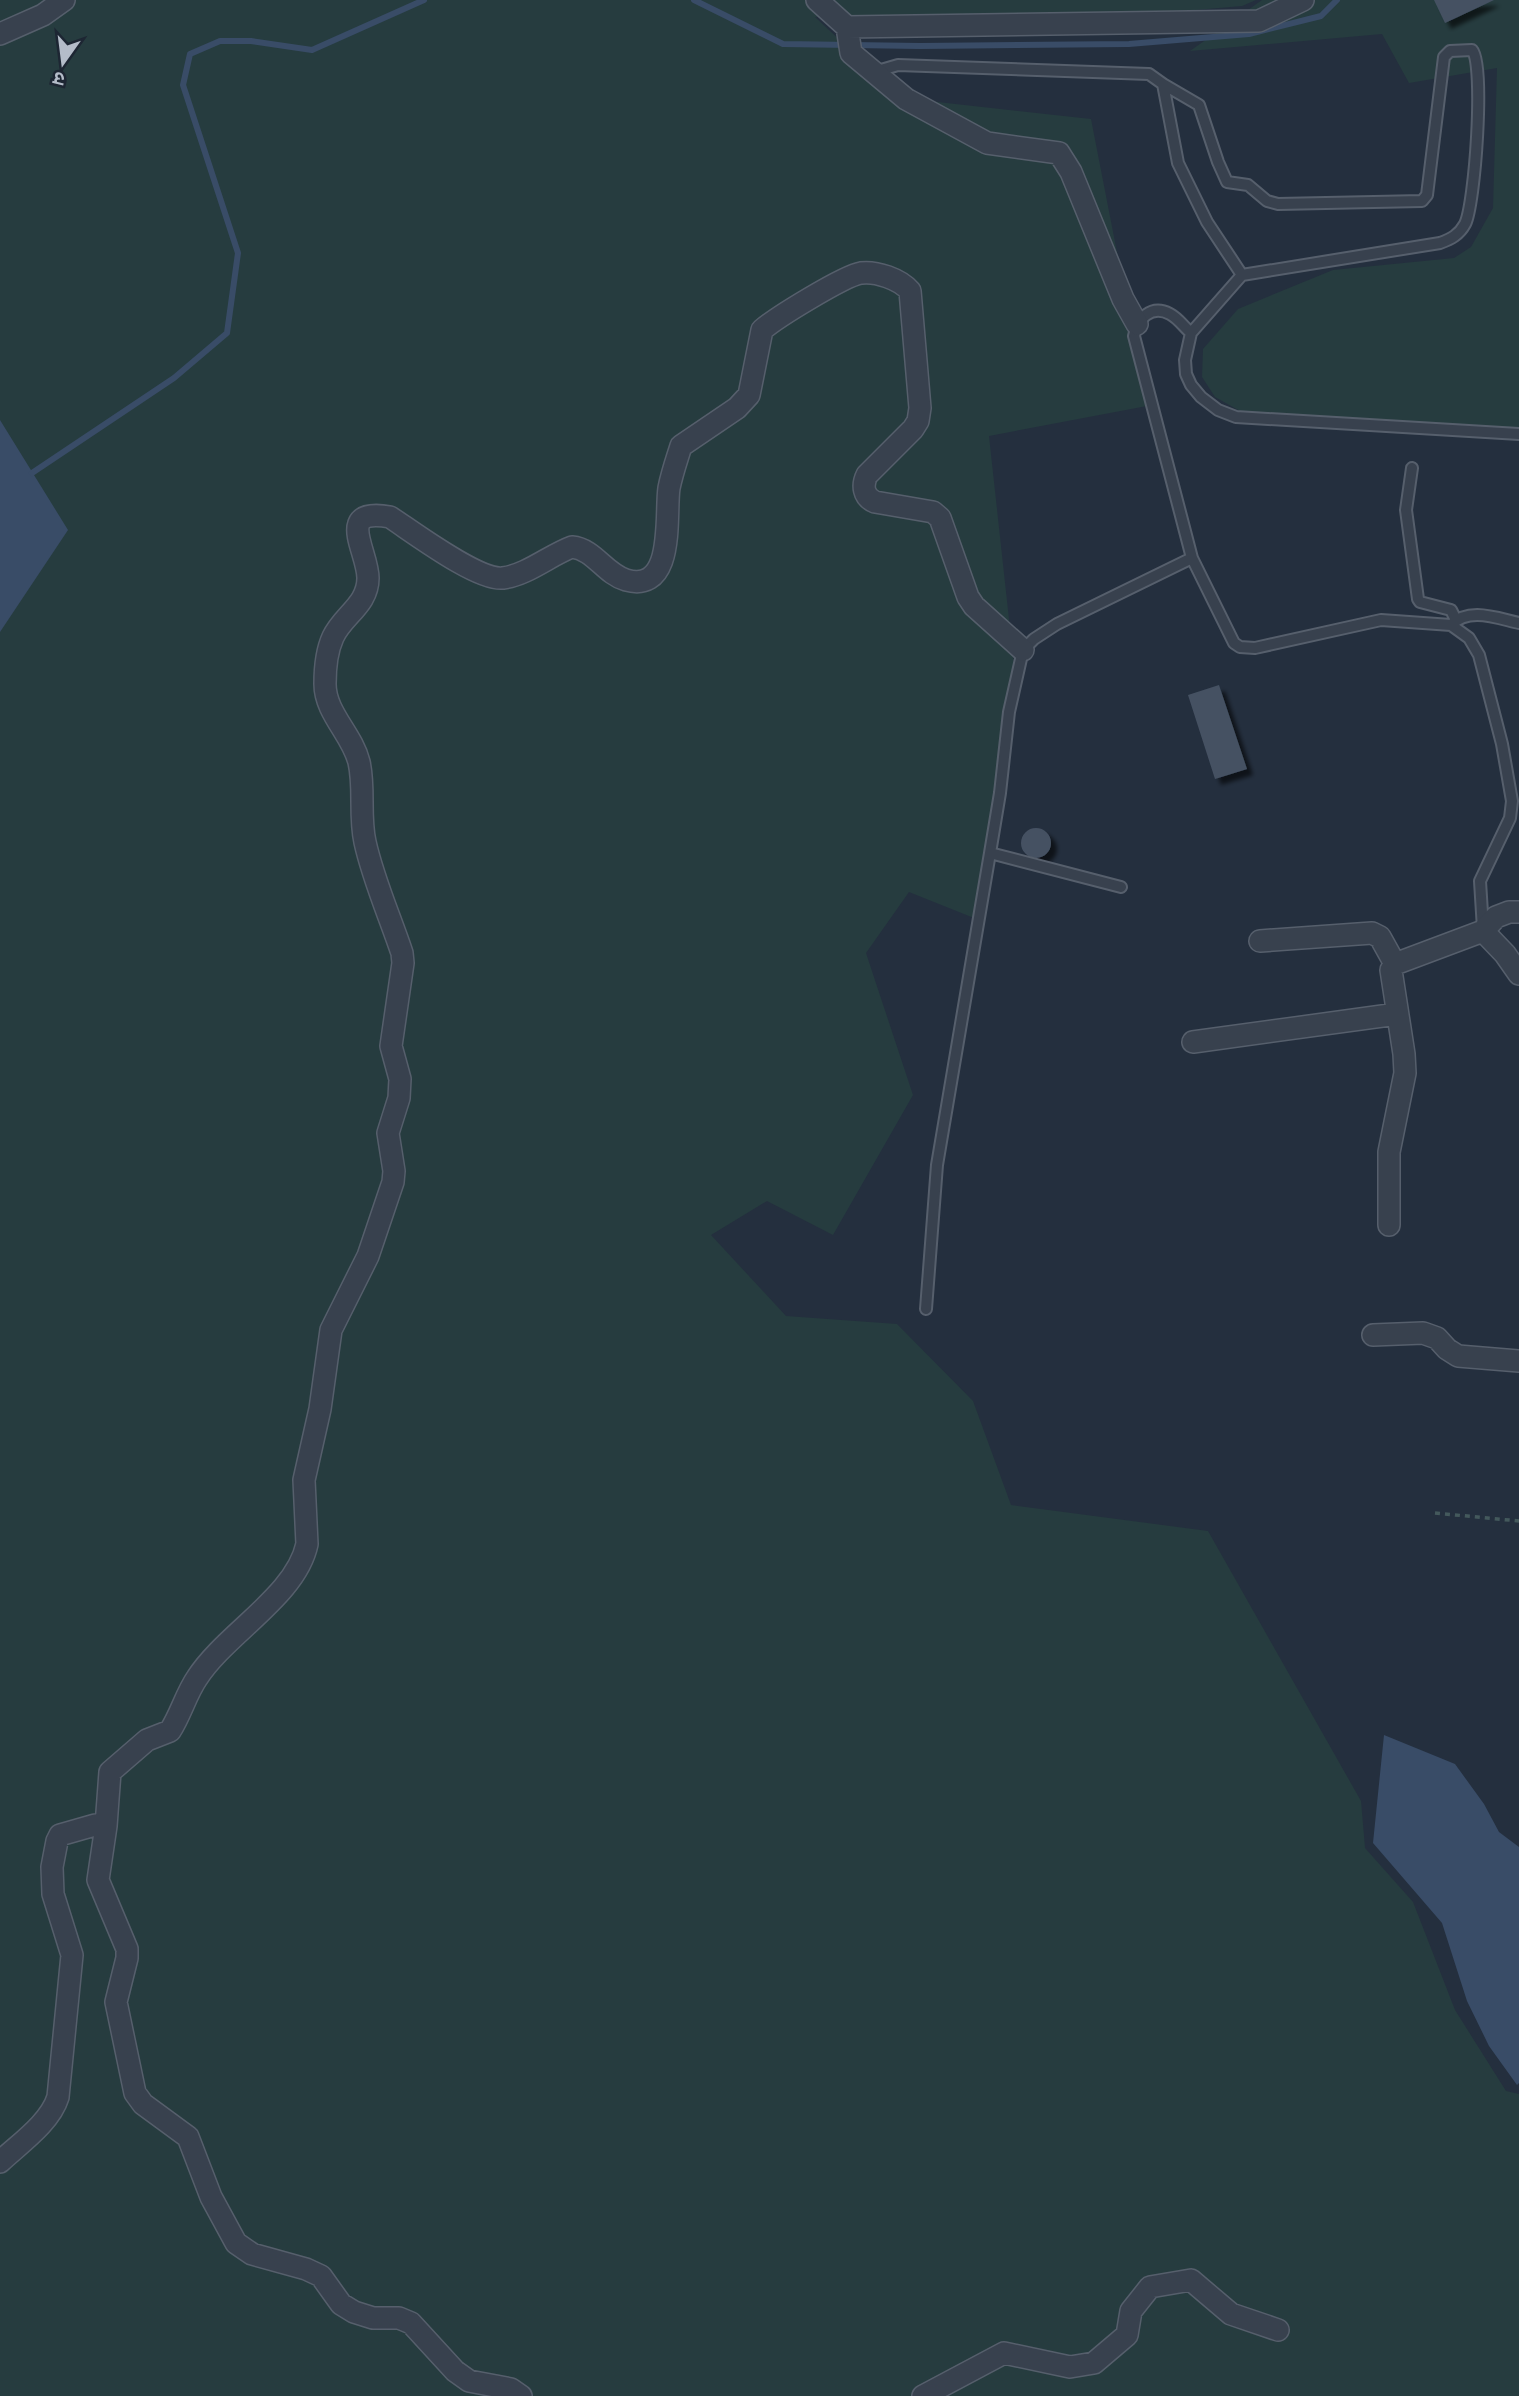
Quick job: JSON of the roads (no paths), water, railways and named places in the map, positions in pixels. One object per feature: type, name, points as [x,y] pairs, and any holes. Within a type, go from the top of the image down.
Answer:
[{"type":"street","points":[[0,34],[43,15],[64,0]]},
{"type":"street","points":[[817,0],[847,27],[851,52],[906,99],[987,143],[1059,153],[1071,172],[1123,299],[1137,324]]},
{"type":"street","points":[[847,27],[1259,21],[1303,0]]},
{"type":"street","points":[[521,2396],[511,2389],[469,2381],[455,2371],[411,2323],[399,2318],[373,2318],[354,2312],[341,2304],[321,2276],[306,2269],[252,2255],[236,2243],[211,2197],[188,2137],[143,2104],[135,2093],[116,2002],[127,1949],[98,1881],[110,1772],[147,1740],[170,1731],[197,1677],[222,1646],[281,1591],[305,1552],[304,1479],[320,1409],[331,1330],[368,1256],[393,1182],[394,1171],[388,1133],[399,1098],[400,1079],[391,1045],[403,963],[402,953],[364,841],[362,777],[358,760],[354,747],[326,698],[325,684],[329,647],[333,636],[360,604],[366,589],[366,566],[357,531],[361,520],[376,514],[390,517],[468,567],[495,578],[515,574],[572,547],[587,551],[620,579],[632,582],[645,579],[660,567],[664,555],[669,489],[681,446],[737,408],[749,396],[762,330],[850,276],[871,273],[897,281],[910,291],[920,408],[918,421],[913,429],[867,475],[864,491],[867,497],[875,502],[933,512],[940,518],[968,597],[974,606],[1023,650]]},
{"type":"street","points":[[1389,1225],[1389,1153],[1405,1073],[1391,973],[1395,964],[1483,931],[1496,917],[1509,912],[1519,912]]},
{"type":"street","points":[[1483,931],[1519,974]]},
{"type":"street","points":[[1260,941],[1371,933],[1380,937],[1395,964]]},
{"type":"street","points":[[1193,1042],[1397,1014]]},
{"type":"street","points":[[1373,1335],[1423,1333],[1437,1338],[1458,1356],[1519,1361]]},
{"type":"street","points":[[0,2162],[38,2126],[58,2097],[72,1955],[53,1894],[52,1867],[57,1841],[60,1835],[95,1825],[106,1826]]},
{"type":"street","points":[[923,2396],[1004,2353],[1070,2367],[1094,2363],[1128,2335],[1131,2311],[1150,2287],[1191,2280],[1231,2314],[1278,2330]]},
{"type":"lane","points":[[874,72],[898,65],[1149,75],[1199,105],[1227,182],[1248,185],[1273,203],[1419,202],[1424,201],[1427,195],[1444,57],[1450,51],[1472,50],[1476,55],[1480,94],[1469,211],[1465,224],[1454,237],[1427,246],[1242,275],[1191,333],[1185,360],[1186,374],[1191,385],[1202,397],[1218,410],[1236,417],[1519,434]]},
{"type":"lane","points":[[1163,84],[1176,159],[1207,222],[1242,275]]},
{"type":"lane","points":[[1191,333],[1165,312],[1148,313],[1137,324],[1134,336],[1192,558],[1234,643],[1240,647],[1255,648],[1381,620],[1453,623],[1472,615],[1491,616],[1519,623]]},
{"type":"lane","points":[[1412,468],[1406,510],[1418,599],[1420,602],[1448,608],[1453,612],[1453,623],[1469,638],[1479,655],[1502,744],[1512,801],[1510,818],[1480,881],[1483,931]]},
{"type":"lane","points":[[926,1309],[937,1165],[1000,793],[1009,712],[1023,650],[1034,639],[1058,624],[1192,558]]},
{"type":"lane","points":[[990,853],[1121,887]]},
{"type":"water","points":[[0,420],[68,530],[0,632]]},
{"type":"water","points":[[1384,1735],[1455,1764],[1484,1804],[1499,1832],[1519,1847],[1517,2085],[1489,2046],[1467,2001],[1442,1923],[1373,1843]]},
{"type":"waterway","points":[[32,473],[174,378],[227,333],[238,253],[183,85],[190,54],[220,41],[251,41],[312,50],[424,0]]},
{"type":"waterway","points":[[694,0],[783,44],[920,46],[1129,44],[1249,34],[1321,16],[1337,0]]}]
